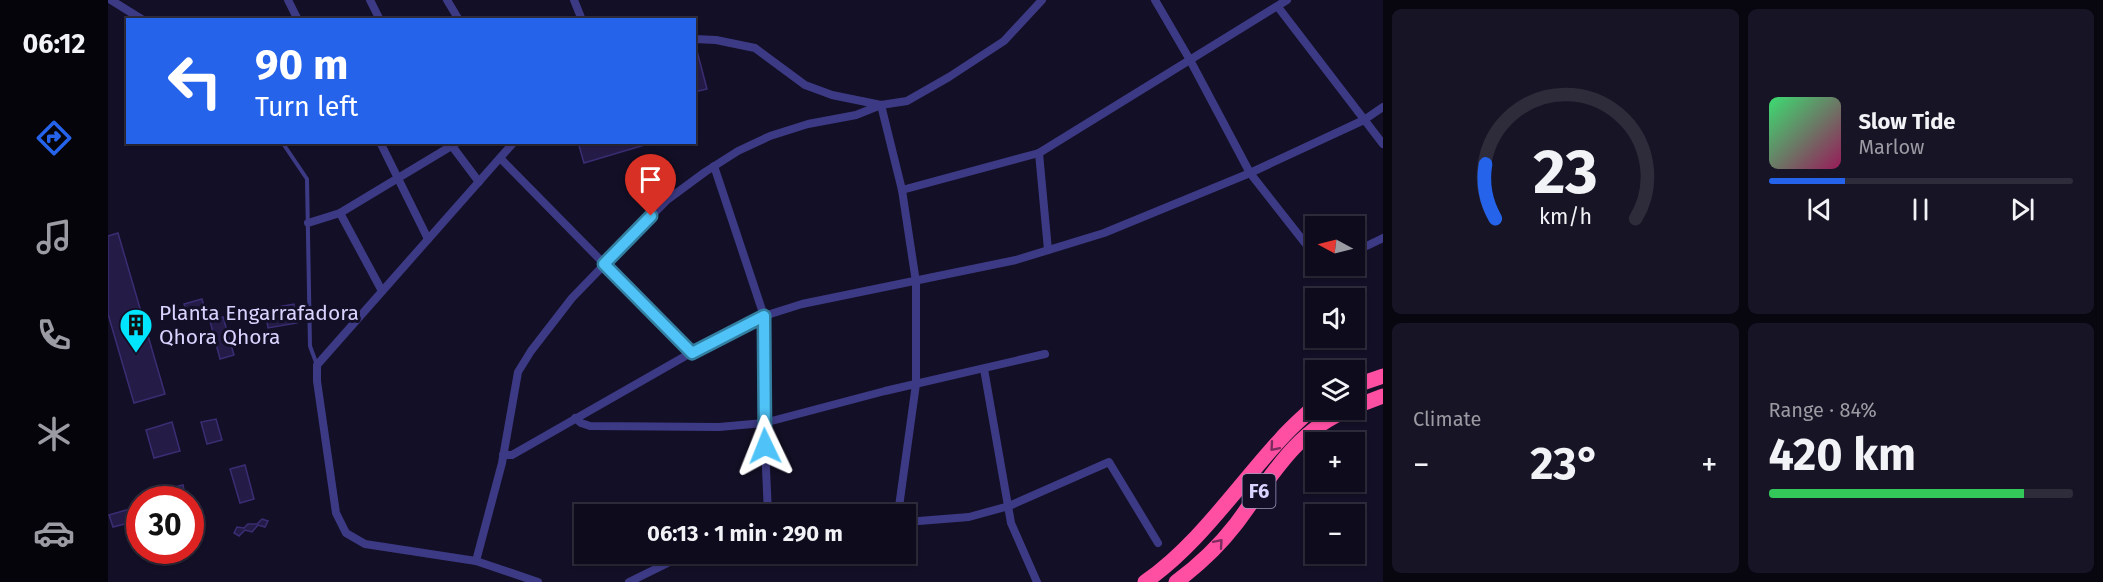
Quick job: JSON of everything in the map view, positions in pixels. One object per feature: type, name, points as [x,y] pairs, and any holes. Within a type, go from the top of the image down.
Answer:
[{"type":"highway","points":[[1365,382],[1383,376]]},
{"type":"highway","points":[[1365,403],[1383,396]]},
{"type":"highway","name":"F6","points":[[1145,582],[1201,532],[1280,440],[1305,416]]},
{"type":"highway","name":"F6","points":[[1176,582],[1198,566],[1217,546],[1236,524],[1272,473],[1304,436],[1328,420]]},
{"type":"street","points":[[111,0],[140,18]]},
{"type":"street","points":[[288,0],[297,18]]},
{"type":"street","points":[[369,0],[379,18]]},
{"type":"street","points":[[447,0],[458,18]]},
{"type":"street","points":[[574,0],[581,18]]},
{"type":"street","points":[[476,561],[503,455],[518,372],[531,351],[572,298],[667,200],[714,166],[770,136],[808,124],[856,115],[881,105],[907,101],[1004,41],[1042,0]]},
{"type":"street","points":[[1155,0],[1250,173],[1305,243]]},
{"type":"street","points":[[902,190],[1039,153],[1287,0]]},
{"type":"street","points":[[1278,7],[1383,144]]},
{"type":"street","points":[[696,39],[716,40],[754,48],[805,86],[881,105]]},
{"type":"street","points":[[881,105],[902,190],[916,282],[916,384],[899,504]]},
{"type":"street","points":[[503,455],[512,455],[692,353],[764,316],[802,304],[1016,260],[1104,233],[1250,173],[1364,120],[1383,107]]},
{"type":"street","points":[[381,144],[428,239]]},
{"type":"street","points":[[308,223],[340,213],[453,144],[479,182]]},
{"type":"street","points":[[512,144],[317,365],[317,381],[336,513],[346,534],[365,544],[476,561],[538,582]]},
{"type":"street","points":[[1039,153],[1048,250]]},
{"type":"street","points":[[500,158],[692,353]]},
{"type":"street","points":[[714,166],[764,316],[764,423],[768,504]]},
{"type":"street","points":[[340,213],[382,291]]},
{"type":"street","points":[[1365,247],[1383,238]]},
{"type":"street","points":[[575,418],[590,426],[719,427],[764,423],[1045,354]]},
{"type":"street","points":[[984,369],[1011,523],[1037,582]]},
{"type":"street","points":[[916,521],[969,517],[1009,506],[1109,462],[1158,543]]},
{"type":"street","points":[[629,582],[666,564]]},
{"type":"lane","points":[[283,144],[307,179],[310,346],[317,365]]},
{"type":"building","points":[[696,51],[707,89],[696,92]]},
{"type":"building","points":[[579,144],[648,144],[584,163]]},
{"type":"building","name":"Planta Engarrafadora Qhora Qhora","points":[[118,233],[165,394],[134,403],[108,314],[108,236]]},
{"type":"building","points":[[202,299],[207,317],[189,322],[184,304]]},
{"type":"building","points":[[294,304],[297,323],[268,328],[265,309]]},
{"type":"building","points":[[223,317],[234,355],[220,359],[210,321]]},
{"type":"building","points":[[216,419],[222,440],[207,444],[201,422]]},
{"type":"building","points":[[172,422],[180,451],[154,458],[146,430]]},
{"type":"building","points":[[245,465],[254,499],[240,503],[230,469]]},
{"type":"building","points":[[126,510],[126,524],[113,527],[109,515]]},
{"type":"building","points":[[262,519],[268,521],[265,527],[258,525],[252,532],[245,530],[239,536],[234,533],[237,527],[244,528],[248,524],[257,524]]},
{"type":"place","name":"Planta Engarrafadora Qhora Qhora","points":[[136,354]]},
{"type":"route","points":[[651,216],[604,264],[692,353],[764,316],[765,446]]}]
